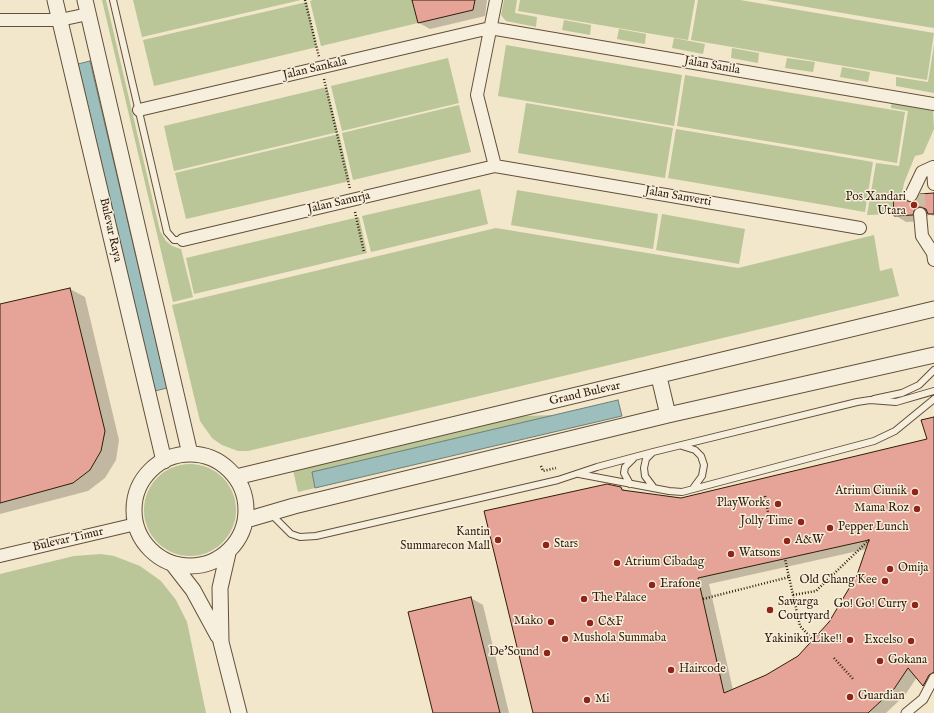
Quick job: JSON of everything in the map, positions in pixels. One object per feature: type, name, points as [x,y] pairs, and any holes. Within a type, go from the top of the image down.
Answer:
[{"type":"street","name":"Bulevar Raya","points":[[56,0],[164,461]]},
{"type":"street","points":[[495,166],[477,95],[496,0]]},
{"type":"street","points":[[0,20],[60,20],[86,7],[190,454]]},
{"type":"street","name":"Jalan Sankala","points":[[139,110],[490,28]]},
{"type":"street","name":"Jalan Sanila","points":[[490,28],[934,104]]},
{"type":"street","name":"Jalan Sanurja","points":[[183,240],[495,166]]},
{"type":"street","name":"Jalan Sanverti","points":[[495,166],[860,228]]},
{"type":"street","points":[[915,194],[934,173]]},
{"type":"street","points":[[916,214],[913,223],[934,254]]},
{"type":"street","name":"Grand Bulevar","points":[[236,477],[659,377],[934,309]]},
{"type":"street","points":[[246,520],[270,512],[668,415],[934,354]]},
{"type":"street","points":[[659,377],[668,415]]},
{"type":"street","points":[[190,454],[208,457],[224,465],[236,477],[245,498],[246,520],[240,538],[228,553],[215,561],[201,566],[186,566],[172,563],[155,554],[143,541],[136,524],[134,506],[139,487],[149,472],[164,461],[176,456],[190,454]]},
{"type":"street","name":"Bulevar Timur","points":[[0,556],[136,524]]},
{"type":"street","points":[[221,642],[220,588],[228,553]]},
{"type":"street","points":[[172,563],[193,590],[207,612],[221,642],[238,713]]},
{"type":"street","points":[[906,713],[923,699],[934,678]]},
{"type":"lane","points":[[113,0],[167,232],[174,240],[183,240]]},
{"type":"lane","points":[[270,512],[291,534],[300,537],[316,536],[460,504],[579,474],[597,467],[677,446],[902,393],[919,385],[934,370]]},
{"type":"lane","points":[[870,400],[896,402],[934,391]]},
{"type":"lane","points":[[579,474],[682,492],[874,441],[895,431],[934,399]]},
{"type":"lane","points":[[677,446],[686,446],[696,450],[704,465],[702,476],[698,484],[691,489]]},
{"type":"lane","points":[[654,452],[646,459],[644,468],[645,476],[654,488]]},
{"type":"lane","points":[[630,484],[624,473],[625,467],[628,462],[638,456]]},
{"type":"path","points":[[305,0],[364,252]]},
{"type":"path","points":[[541,466],[543,471],[556,468]]},
{"type":"path","points":[[765,496],[768,512]]},
{"type":"path","points":[[793,595],[816,591],[869,540]]},
{"type":"path","points":[[785,559],[800,626],[813,640]]},
{"type":"path","points":[[703,599],[789,577]]},
{"type":"path","points":[[834,658],[854,680]]},
{"type":"green space","points":[[102,0],[106,0],[160,231],[166,241],[172,246],[181,249],[193,297],[173,302]]},
{"type":"green space","points":[[133,0],[301,0],[142,37]]},
{"type":"green space","points":[[412,0],[418,23],[321,46],[310,1]]},
{"type":"green space","points":[[504,0],[517,0],[515,13],[537,17],[536,27],[506,21],[501,15]]},
{"type":"green space","points":[[520,0],[695,0],[688,40],[518,11]]},
{"type":"green space","points":[[698,0],[740,0],[934,33],[927,80],[691,40]]},
{"type":"green space","points":[[766,0],[934,0],[934,28],[872,18]]},
{"type":"green space","points":[[307,2],[317,47],[154,86],[143,40]]},
{"type":"green space","points":[[564,20],[591,25],[590,35],[562,30]]},
{"type":"green space","points":[[619,29],[646,34],[645,44],[617,39]]},
{"type":"green space","points":[[674,38],[705,44],[703,54],[672,48]]},
{"type":"green space","points":[[506,45],[682,75],[674,126],[498,96]]},
{"type":"green space","points":[[934,45],[934,93],[896,86],[896,77],[928,82]]},
{"type":"green space","points":[[732,48],[759,53],[758,63],[731,58]]},
{"type":"green space","points":[[448,58],[459,103],[342,131],[331,86]]},
{"type":"green space","points":[[787,58],[815,62],[813,72],[785,68]]},
{"type":"green space","points":[[842,67],[870,72],[868,82],[840,77]]},
{"type":"green space","points":[[685,75],[905,112],[897,163],[677,126]]},
{"type":"green space","points":[[327,87],[338,132],[174,171],[164,126]]},
{"type":"green space","points":[[526,103],[673,128],[665,178],[518,153]]},
{"type":"green space","points":[[894,103],[933,111],[934,129],[923,154],[915,156],[904,183],[902,194],[892,195],[893,214],[867,215],[876,163],[899,166],[908,111],[891,108],[891,105]]},
{"type":"green space","points":[[459,105],[471,152],[353,180],[342,133]]},
{"type":"green space","points":[[676,129],[873,162],[865,212],[668,178]]},
{"type":"green space","points":[[339,134],[350,181],[186,219],[175,173]]},
{"type":"green space","points":[[480,189],[488,224],[371,252],[362,216]]},
{"type":"green space","points":[[517,190],[658,214],[653,249],[511,225]]},
{"type":"green space","points":[[662,214],[745,229],[739,264],[656,250]]},
{"type":"green space","points":[[359,217],[367,253],[194,294],[186,258]]},
{"type":"green space","points":[[496,228],[738,268],[874,235],[880,271],[892,268],[899,296],[248,451],[238,451],[222,445],[212,438],[200,421],[172,305]]},
{"type":"green space","points":[[556,415],[312,472],[315,488],[298,492],[293,470],[521,416]]},
{"type":"green space","points":[[190,464],[208,467],[223,477],[233,492],[236,510],[233,528],[223,543],[208,553],[190,556],[172,553],[157,543],[147,528],[144,510],[147,492],[157,477],[172,467]]},
{"type":"green space","points":[[101,554],[114,556],[140,566],[161,581],[176,600],[187,622],[206,713],[0,713],[0,574],[74,556]]},
{"type":"water","points":[[90,61],[167,388],[155,391],[78,64]]},
{"type":"water","points":[[618,400],[622,416],[315,488],[312,472]]},
{"type":"building","points":[[412,0],[475,0],[473,10],[418,23]]},
{"type":"building","name":"Pos Xandari Utara","points":[[934,193],[934,214],[928,214],[926,209],[920,207],[915,208],[913,215],[894,216],[893,196],[904,195],[905,200],[911,202],[916,201],[920,194]]},
{"type":"building","points":[[70,288],[105,431],[101,451],[90,470],[73,483],[0,503],[0,304]]},
{"type":"building","points":[[934,417],[934,672],[929,675],[923,686],[908,668],[894,689],[868,713],[533,713],[484,511],[607,484],[621,487],[622,490],[681,498],[927,439],[921,420]],"holes":[[[869,540],[857,575],[829,622],[798,656],[766,675],[724,693],[698,578]]]},
{"type":"building","points":[[471,597],[500,713],[433,713],[408,612]]},
{"type":"tunnel","points":[[919,194],[920,214]]},
{"type":"place","name":"Pos Xandari Utara","points":[[914,205]]},
{"type":"place","name":"Atrium Ciunik","points":[[915,492]]},
{"type":"place","name":"PlayWorks","points":[[778,504]]},
{"type":"place","name":"Mama Roz","points":[[917,509]]},
{"type":"place","name":"Jolly Time","points":[[801,522]]},
{"type":"place","name":"Pepper Lunch","points":[[830,528]]},
{"type":"place","name":"Kantin Summarecon Mall","points":[[498,540]]},
{"type":"place","name":"A&W","points":[[787,541]]},
{"type":"place","name":"Stars","points":[[546,545]]},
{"type":"place","name":"Watsons","points":[[731,554]]},
{"type":"place","name":"Atrium Cibadag","points":[[617,563]]},
{"type":"place","name":"Omija","points":[[890,569]]},
{"type":"place","name":"Old Chang Kee","points":[[885,581]]},
{"type":"place","name":"Erafone","points":[[652,585]]},
{"type":"place","name":"The Palace","points":[[584,599]]},
{"type":"place","name":"Go! Go! Curry","points":[[915,605]]},
{"type":"place","name":"Sawarga Courtyard","points":[[770,610]]},
{"type":"place","name":"Mako","points":[[551,622]]},
{"type":"place","name":"C&F","points":[[590,623]]},
{"type":"place","name":"Mushola Summaba","points":[[565,639]]},
{"type":"place","name":"Yakiniku Like!!","points":[[850,640]]},
{"type":"place","name":"Excelso","points":[[911,641]]},
{"type":"place","name":"De'Sound","points":[[547,653]]},
{"type":"place","name":"Gokana","points":[[880,661]]},
{"type":"place","name":"Haircode","points":[[671,670]]},
{"type":"place","name":"Guardian","points":[[850,697]]},
{"type":"place","name":"Mi","points":[[587,700]]}]
